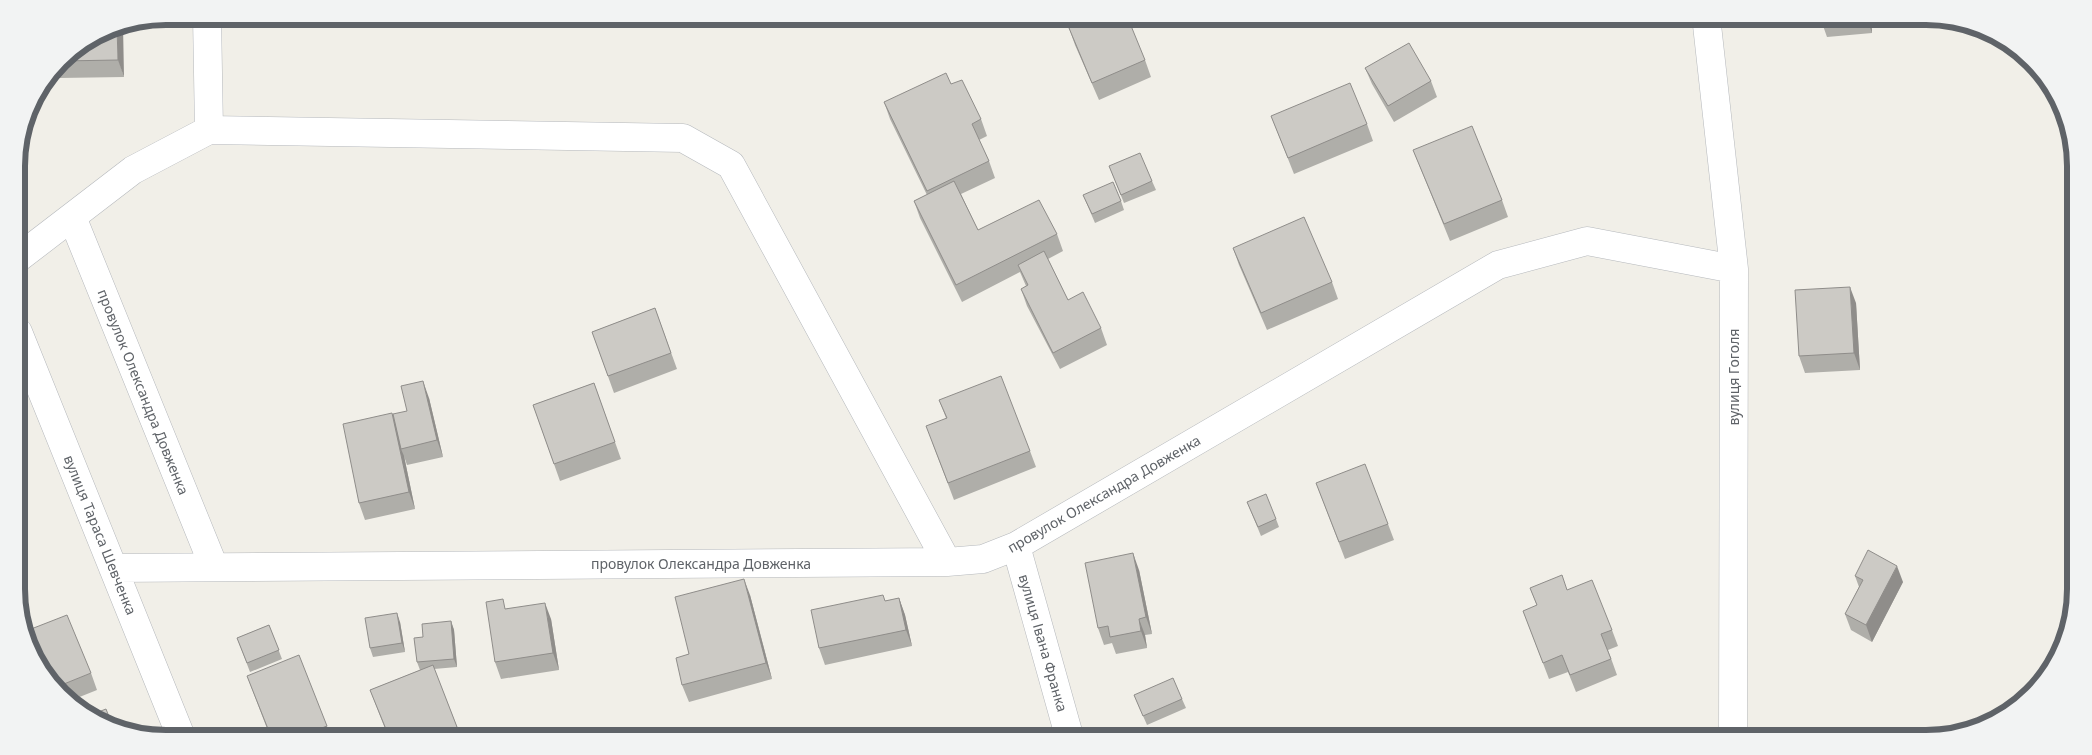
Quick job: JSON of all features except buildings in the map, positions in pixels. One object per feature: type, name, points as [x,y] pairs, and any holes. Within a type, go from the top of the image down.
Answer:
[{"type":"street","points":[[207,25],[209,130]]},
{"type":"street","name":"вулиця Гоголя","points":[[1707,25],[1734,269],[1733,730]]},
{"type":"street","points":[[25,253],[133,170],[209,130],[683,138],[731,166],[947,562]]},
{"type":"street","name":"провулок Олександра Довженка","points":[[72,217],[214,567]]},
{"type":"street","name":"провулок Олександра Довженка","points":[[113,568],[947,562],[983,559],[1016,546],[1498,265],[1587,241],[1734,269]]},
{"type":"street","name":"вулиця Тараса Шевченка","points":[[25,349],[178,730]]},
{"type":"street","name":"вулиця Івана Франка","points":[[1016,546],[1067,730]]}]
